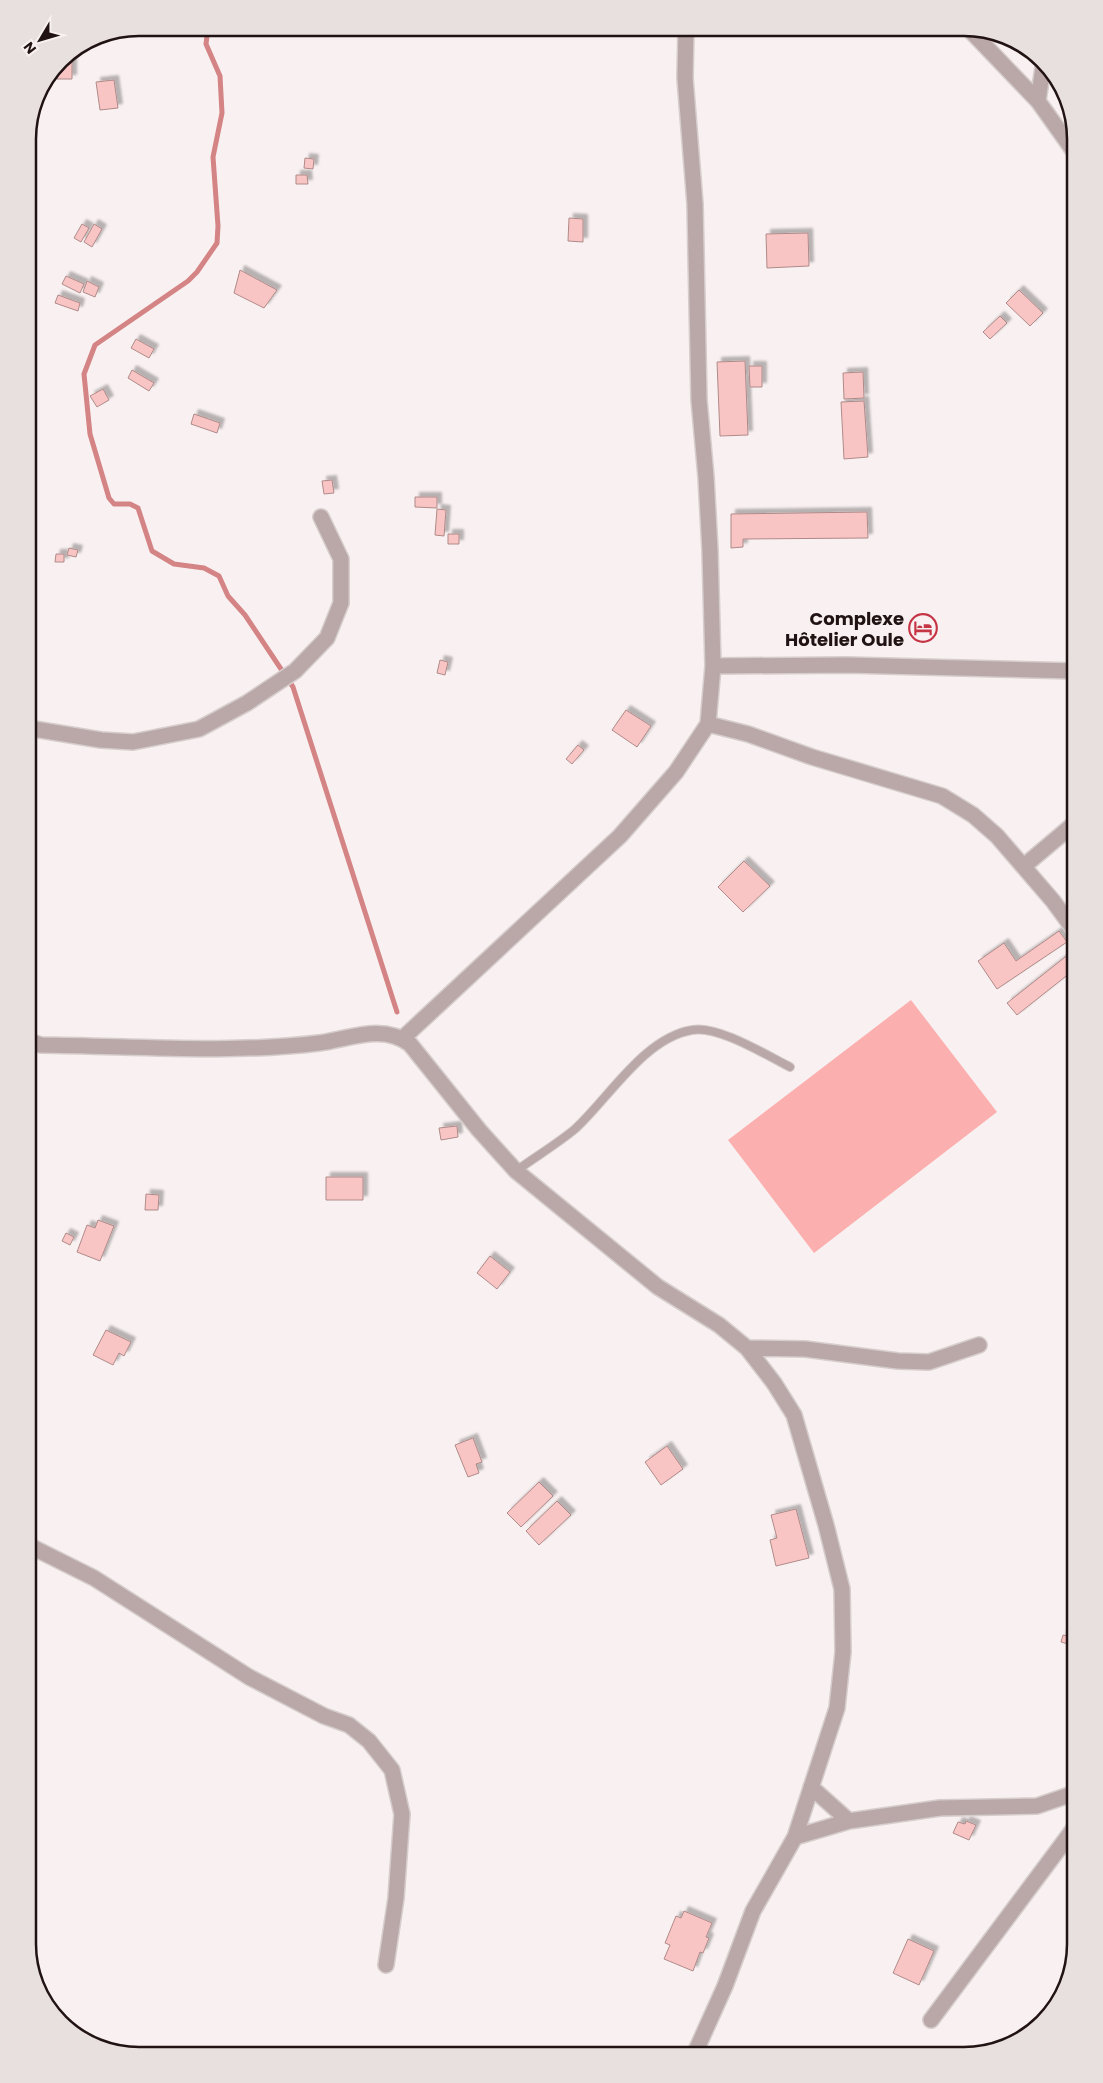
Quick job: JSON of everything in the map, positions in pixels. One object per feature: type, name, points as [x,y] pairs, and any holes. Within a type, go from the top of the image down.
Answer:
[{"type":"street","points":[[403,1038],[620,836],[676,772],[708,724],[713,666],[707,486],[698,400],[695,204],[685,78],[686,36]]},
{"type":"street","points":[[977,37],[1038,101],[1067,141]]},
{"type":"street","points":[[1038,101],[1041,72]]},
{"type":"street","points":[[36,729],[100,740],[132,742],[199,729],[247,703],[295,671],[327,638],[342,603],[341,559],[321,517]]},
{"type":"street","points":[[713,666],[847,665],[1067,671]]},
{"type":"street","points":[[708,724],[748,734],[812,757],[942,796],[973,815],[997,836],[1067,920]]},
{"type":"street","points":[[1024,866],[1067,830]]},
{"type":"street","points":[[36,1044],[212,1049],[271,1048],[380,1032],[403,1038],[410,1044],[478,1130],[516,1171],[658,1287],[719,1325],[747,1348],[774,1383],[794,1415],[826,1525],[842,1589],[842,1652],[836,1708],[795,1837],[753,1911],[725,1986],[698,2047]]},
{"type":"street","points":[[747,1348],[804,1349],[898,1361],[929,1362],[979,1344]]},
{"type":"street","points":[[36,1549],[94,1578],[250,1677],[324,1716],[349,1725],[369,1741],[392,1770],[402,1814],[396,1898],[386,1965]]},
{"type":"street","points":[[811,1787],[849,1821]]},
{"type":"street","points":[[795,1837],[849,1821],[940,1808],[1037,1806],[1067,1796]]},
{"type":"street","points":[[931,2020],[1067,1840]]},
{"type":"lane","points":[[516,1171],[574,1129],[661,1040],[693,1029],[725,1034],[790,1067]]},
{"type":"shaded area","points":[[911,1000],[997,1112],[814,1253],[728,1140]]},
{"type":"building","points":[[72,62],[72,79],[57,78]]},
{"type":"building","points":[[114,80],[118,108],[100,110],[96,82]]},
{"type":"building","points":[[305,158],[314,159],[313,169],[304,168]]},
{"type":"building","points":[[296,175],[307,175],[308,184],[296,184]]},
{"type":"building","points":[[569,218],[583,219],[583,242],[568,241]]},
{"type":"building","points":[[82,224],[89,228],[81,242],[74,238]]},
{"type":"building","points":[[94,224],[102,229],[92,247],[84,242]]},
{"type":"building","points":[[808,233],[809,266],[767,268],[766,234]]},
{"type":"building","points":[[240,270],[277,290],[264,308],[234,293]]},
{"type":"building","points":[[66,276],[84,284],[80,293],[62,284]]},
{"type":"building","points":[[87,281],[99,287],[95,297],[83,292]]},
{"type":"building","points":[[1019,290],[1043,313],[1030,326],[1006,303]]},
{"type":"building","points":[[58,295],[80,303],[78,311],[55,303]]},
{"type":"building","points":[[1000,316],[1007,323],[990,339],[983,332]]},
{"type":"building","points":[[136,339],[154,349],[149,358],[131,348]]},
{"type":"building","points":[[745,361],[748,435],[720,436],[717,362]]},
{"type":"building","points":[[749,366],[762,366],[762,387],[750,387]]},
{"type":"building","points":[[132,370],[154,383],[149,391],[128,378]]},
{"type":"building","points":[[863,372],[864,398],[844,399],[843,373]]},
{"type":"building","points":[[103,389],[109,400],[97,407],[90,396]]},
{"type":"building","points":[[864,401],[868,457],[844,459],[841,402]]},
{"type":"building","points":[[194,414],[220,423],[217,433],[191,424]]},
{"type":"building","points":[[332,480],[334,493],[324,494],[322,481]]},
{"type":"building","points":[[415,497],[437,497],[437,508],[415,507]]},
{"type":"building","points":[[437,509],[446,510],[444,536],[435,535]]},
{"type":"building","points":[[867,512],[868,538],[743,539],[743,547],[731,548],[731,514]]},
{"type":"building","points":[[448,534],[459,534],[459,544],[448,544]]},
{"type":"building","points":[[69,548],[78,550],[76,557],[67,555]]},
{"type":"building","points":[[56,554],[64,554],[64,562],[55,562]]},
{"type":"building","points":[[440,660],[448,662],[445,675],[437,673]]},
{"type":"building","points":[[626,710],[651,726],[637,747],[612,730]]},
{"type":"building","points":[[578,745],[584,750],[572,764],[566,759]]},
{"type":"building","points":[[744,861],[770,886],[743,912],[718,887]]},
{"type":"building","points":[[1059,931],[1067,942],[997,989],[978,961],[1004,943],[1016,961]]},
{"type":"building","points":[[1067,956],[1067,975],[1017,1015],[1007,1003]]},
{"type":"building","points":[[457,1126],[458,1137],[441,1140],[439,1128]]},
{"type":"building","points":[[326,1177],[363,1177],[363,1200],[326,1200]]},
{"type":"building","points":[[146,1194],[159,1195],[158,1210],[145,1210]]},
{"type":"building","points":[[98,1220],[114,1226],[100,1261],[77,1252],[87,1225],[95,1228]]},
{"type":"building","points":[[66,1233],[74,1237],[70,1245],[62,1241]]},
{"type":"building","points":[[490,1256],[510,1272],[497,1289],[477,1273]]},
{"type":"building","points":[[106,1330],[131,1342],[124,1356],[119,1353],[113,1365],[93,1355]]},
{"type":"building","points":[[473,1438],[482,1462],[476,1464],[479,1473],[468,1477],[455,1445]]},
{"type":"building","points":[[667,1446],[683,1469],[661,1485],[645,1462]]},
{"type":"building","points":[[539,1482],[553,1496],[521,1527],[507,1513]]},
{"type":"building","points":[[557,1501],[571,1515],[539,1545],[526,1531]]},
{"type":"building","points":[[796,1509],[809,1558],[776,1566],[770,1540],[777,1538],[771,1515]]},
{"type":"building","points":[[1063,1635],[1067,1636],[1067,1644],[1061,1642]]},
{"type":"building","points":[[966,1821],[976,1825],[969,1840],[953,1833],[958,1822],[965,1824]]},
{"type":"building","points":[[684,1911],[712,1923],[706,1937],[709,1938],[703,1953],[700,1952],[693,1971],[664,1959],[670,1945],[665,1943],[676,1916],[681,1918]]},
{"type":"building","points":[[908,1939],[934,1951],[919,1985],[893,1973]]},
{"type":"waterway","points":[[207,36],[206,44],[220,76],[222,113],[213,157],[218,226],[217,243],[197,272],[188,281],[95,345],[84,374],[90,434],[109,498],[114,504],[130,504],[138,508],[152,551],[174,564],[204,568],[219,576],[228,596],[245,615],[293,687],[397,1012]]},
{"type":"place","name":"Complexe Hôtelier Oule","points":[[923,628]]}]
